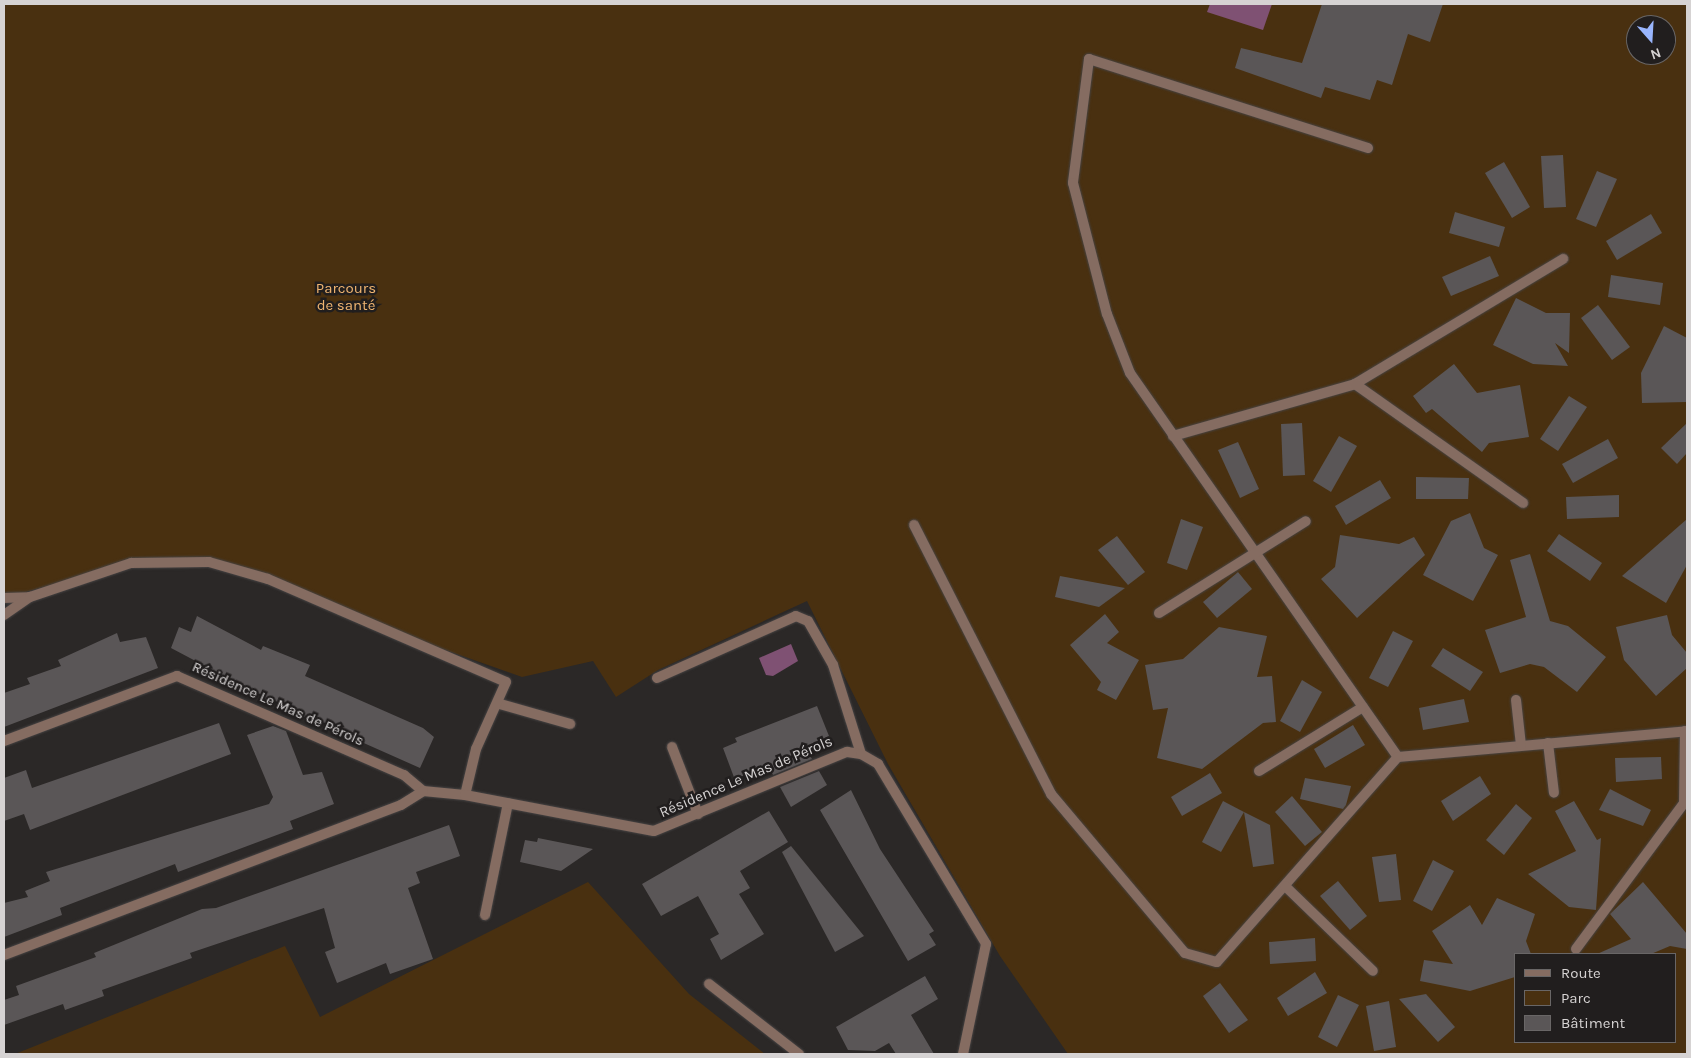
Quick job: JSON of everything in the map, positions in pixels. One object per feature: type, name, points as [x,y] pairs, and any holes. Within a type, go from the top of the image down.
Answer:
[{"type":"street","points":[[1368,148],[1088,59],[1073,183],[1107,314],[1130,373],[1255,556],[1398,757]]},
{"type":"street","points":[[1173,436],[1355,384],[1563,259]]},
{"type":"street","points":[[1355,384],[1523,503]]},
{"type":"street","points":[[1159,613],[1255,556],[1306,521]]},
{"type":"street","points":[[914,525],[1051,794],[1185,953],[1217,962],[1398,757],[1686,731],[1686,807],[1576,949]]},
{"type":"street","points":[[4,615],[30,597],[131,563],[209,562],[268,579],[506,682],[500,704],[476,749],[465,795]]},
{"type":"street","points":[[4,598],[30,597]]},
{"type":"street","points":[[657,678],[796,616],[808,622],[833,665],[861,754],[878,764],[986,944],[963,1054]]},
{"type":"street","name":"Résidence Le Mas de Pérols","points":[[4,741],[178,676],[404,775],[424,791],[465,795],[654,832],[846,752],[861,754]]},
{"type":"street","points":[[1516,700],[1521,745]]},
{"type":"street","points":[[500,704],[570,724]]},
{"type":"street","points":[[1258,772],[1363,707]]},
{"type":"street","points":[[1548,742],[1554,793]]},
{"type":"street","points":[[672,747],[698,814]]},
{"type":"street","points":[[4,955],[401,806],[424,791]]},
{"type":"street","points":[[485,915],[508,803]]},
{"type":"street","points":[[1285,886],[1373,971]]},
{"type":"street","points":[[709,984],[799,1054]]},
{"type":"green space","name":"Parcours de santé","points":[[4,4],[1687,4],[1687,1054],[1068,1054],[1000,956],[888,764],[807,601],[658,670],[616,697],[593,661],[522,677],[349,616],[268,579],[209,562],[131,563],[4,598]]},
{"type":"green space","points":[[588,882],[689,994],[765,1054],[15,1054],[285,946],[320,1017]]},
{"type":"shaded area","points":[[1210,4],[1272,4],[1263,30],[1207,12]]},
{"type":"shaded area","points":[[791,644],[798,661],[773,676],[766,675],[759,658]]},
{"type":"building","points":[[1322,4],[1443,4],[1430,42],[1408,34],[1392,85],[1377,80],[1370,100],[1325,87],[1321,98],[1235,68],[1241,48],[1302,63]]},
{"type":"building","points":[[1563,155],[1566,207],[1544,208],[1541,156]]},
{"type":"building","points":[[1504,162],[1530,207],[1512,218],[1485,173]]},
{"type":"building","points":[[1597,171],[1617,179],[1596,227],[1576,219]]},
{"type":"building","points":[[1455,212],[1505,227],[1499,247],[1449,233]]},
{"type":"building","points":[[1651,214],[1662,233],[1617,260],[1606,241]]},
{"type":"building","points":[[1490,256],[1499,276],[1451,296],[1442,277]]},
{"type":"building","points":[[1611,275],[1663,283],[1660,305],[1608,297]]},
{"type":"building","points":[[1516,298],[1546,313],[1570,313],[1569,353],[1555,343],[1568,366],[1533,364],[1493,345]]},
{"type":"building","points":[[1598,305],[1630,347],[1612,360],[1581,318]]},
{"type":"building","points":[[1664,326],[1687,338],[1687,402],[1642,403],[1641,373]]},
{"type":"building","points":[[1454,364],[1477,393],[1520,385],[1529,437],[1489,443],[1482,452],[1432,409],[1426,413],[1413,396]]},
{"type":"building","points":[[1569,396],[1587,407],[1558,451],[1540,439]]},
{"type":"building","points":[[1302,423],[1305,475],[1283,476],[1281,424]]},
{"type":"building","points":[[1687,423],[1687,453],[1677,464],[1661,448]]},
{"type":"building","points":[[1339,436],[1357,446],[1331,492],[1313,481]]},
{"type":"building","points":[[1608,439],[1618,458],[1573,483],[1562,464]]},
{"type":"building","points":[[1238,442],[1259,489],[1240,498],[1218,450]]},
{"type":"building","points":[[1416,477],[1469,478],[1468,499],[1416,499]]},
{"type":"building","points":[[1380,480],[1391,498],[1346,525],[1335,506]]},
{"type":"building","points":[[1619,495],[1619,517],[1567,519],[1566,497]]},
{"type":"building","points":[[1470,513],[1484,548],[1498,555],[1473,601],[1423,575],[1451,521]]},
{"type":"building","points":[[1181,519],[1203,527],[1187,570],[1167,563]]},
{"type":"building","points":[[1687,519],[1687,565],[1666,603],[1622,576]]},
{"type":"building","points":[[1559,534],[1602,563],[1590,581],[1547,551]]},
{"type":"building","points":[[1340,535],[1399,544],[1414,537],[1425,555],[1357,618],[1321,579],[1335,567]]},
{"type":"building","points":[[1117,536],[1145,572],[1128,585],[1098,550]]},
{"type":"building","points":[[1530,554],[1550,621],[1568,626],[1606,657],[1577,692],[1544,667],[1530,664],[1500,673],[1485,630],[1526,617],[1510,560]]},
{"type":"building","points":[[1238,572],[1252,589],[1217,618],[1203,602]]},
{"type":"building","points":[[1060,576],[1125,588],[1099,607],[1055,597]]},
{"type":"building","points":[[1105,614],[1119,632],[1107,643],[1139,660],[1116,700],[1097,690],[1101,682],[1070,645]]},
{"type":"building","points":[[1667,615],[1672,635],[1687,653],[1687,668],[1656,696],[1624,660],[1616,627]]},
{"type":"building","points":[[197,616],[261,650],[263,646],[310,665],[305,676],[423,728],[434,737],[420,768],[222,680],[224,676],[171,648],[179,627],[191,632]]},
{"type":"building","points":[[1219,627],[1267,636],[1257,677],[1272,676],[1276,722],[1263,723],[1202,769],[1157,758],[1168,708],[1153,710],[1145,665],[1183,659]]},
{"type":"building","points":[[1393,631],[1413,641],[1388,687],[1369,678]]},
{"type":"building","points":[[117,633],[120,642],[146,637],[158,668],[4,727],[4,693],[30,684],[27,678],[61,666],[58,660]]},
{"type":"building","points":[[1443,648],[1483,672],[1470,691],[1431,666]]},
{"type":"building","points":[[1302,680],[1322,692],[1300,732],[1280,721]]},
{"type":"building","points":[[1464,699],[1469,722],[1423,730],[1419,708]]},
{"type":"building","points":[[817,706],[829,736],[811,744],[813,749],[807,751],[812,759],[773,775],[769,766],[735,780],[723,748],[737,742],[735,738]]},
{"type":"building","points":[[219,723],[231,754],[30,830],[24,814],[4,821],[4,778],[26,770],[32,788]]},
{"type":"building","points":[[1353,725],[1365,745],[1325,768],[1314,749]]},
{"type":"building","points":[[273,726],[286,731],[303,775],[322,772],[334,804],[290,821],[293,829],[178,872],[175,864],[60,908],[62,915],[4,937],[4,903],[28,897],[25,891],[50,881],[46,872],[269,804],[273,797],[247,735]]},
{"type":"building","points":[[1661,757],[1662,779],[1616,782],[1615,758]]},
{"type":"building","points":[[819,771],[827,785],[791,807],[780,787]]},
{"type":"building","points":[[1210,773],[1222,793],[1182,816],[1171,797]]},
{"type":"building","points":[[1480,776],[1491,794],[1453,821],[1441,801]]},
{"type":"building","points":[[1305,778],[1351,786],[1346,805],[1343,809],[1300,799]]},
{"type":"building","points":[[1610,789],[1651,810],[1643,826],[1599,810]]},
{"type":"building","points":[[851,790],[880,849],[934,931],[929,934],[936,945],[908,961],[820,810]]},
{"type":"building","points":[[1292,796],[1322,832],[1305,846],[1275,812]]},
{"type":"building","points":[[1223,801],[1244,812],[1221,852],[1202,842]]},
{"type":"building","points":[[1574,801],[1597,840],[1601,838],[1596,910],[1569,907],[1528,874],[1576,851],[1555,811]]},
{"type":"building","points":[[1516,804],[1532,818],[1504,855],[1486,840]]},
{"type":"building","points":[[769,811],[788,842],[740,871],[750,888],[739,894],[764,934],[721,960],[710,939],[719,934],[698,896],[661,916],[642,884]]},
{"type":"building","points":[[1244,812],[1270,825],[1274,864],[1253,867]]},
{"type":"building","points":[[449,825],[460,856],[416,872],[420,883],[408,888],[433,959],[390,974],[386,963],[337,983],[325,952],[335,948],[324,908],[190,953],[192,958],[102,990],[104,996],[65,1010],[63,1004],[4,1025],[4,1000],[19,995],[16,986],[96,957],[94,953],[202,909],[216,908]]},
{"type":"building","points":[[538,838],[593,849],[561,871],[520,862],[525,840],[537,842]]},
{"type":"building","points":[[791,846],[864,936],[835,952],[782,852]]},
{"type":"building","points":[[1396,854],[1401,900],[1379,902],[1372,857]]},
{"type":"building","points":[[1433,860],[1454,871],[1432,911],[1413,901]]},
{"type":"building","points":[[1338,881],[1367,916],[1350,930],[1320,896]]},
{"type":"building","points":[[1643,882],[1687,934],[1687,949],[1670,946],[1653,953],[1599,953],[1631,939],[1610,914]]},
{"type":"building","points":[[1497,898],[1535,914],[1526,941],[1531,953],[1514,953],[1514,977],[1470,991],[1420,981],[1424,960],[1453,964],[1432,931],[1470,905],[1482,925]]},
{"type":"building","points":[[1315,938],[1316,961],[1270,964],[1269,942]]},
{"type":"building","points":[[1315,972],[1327,993],[1288,1016],[1277,998]]},
{"type":"building","points":[[925,976],[938,999],[911,1015],[934,1054],[896,1054],[889,1043],[875,1051],[848,1050],[836,1027]]},
{"type":"building","points":[[1220,983],[1248,1020],[1229,1033],[1203,996]]},
{"type":"building","points":[[1426,994],[1455,1027],[1438,1042],[1399,999]]},
{"type":"building","points":[[1338,995],[1359,1005],[1337,1047],[1318,1037]]},
{"type":"building","points":[[1389,1001],[1396,1047],[1374,1051],[1366,1006]]}]
